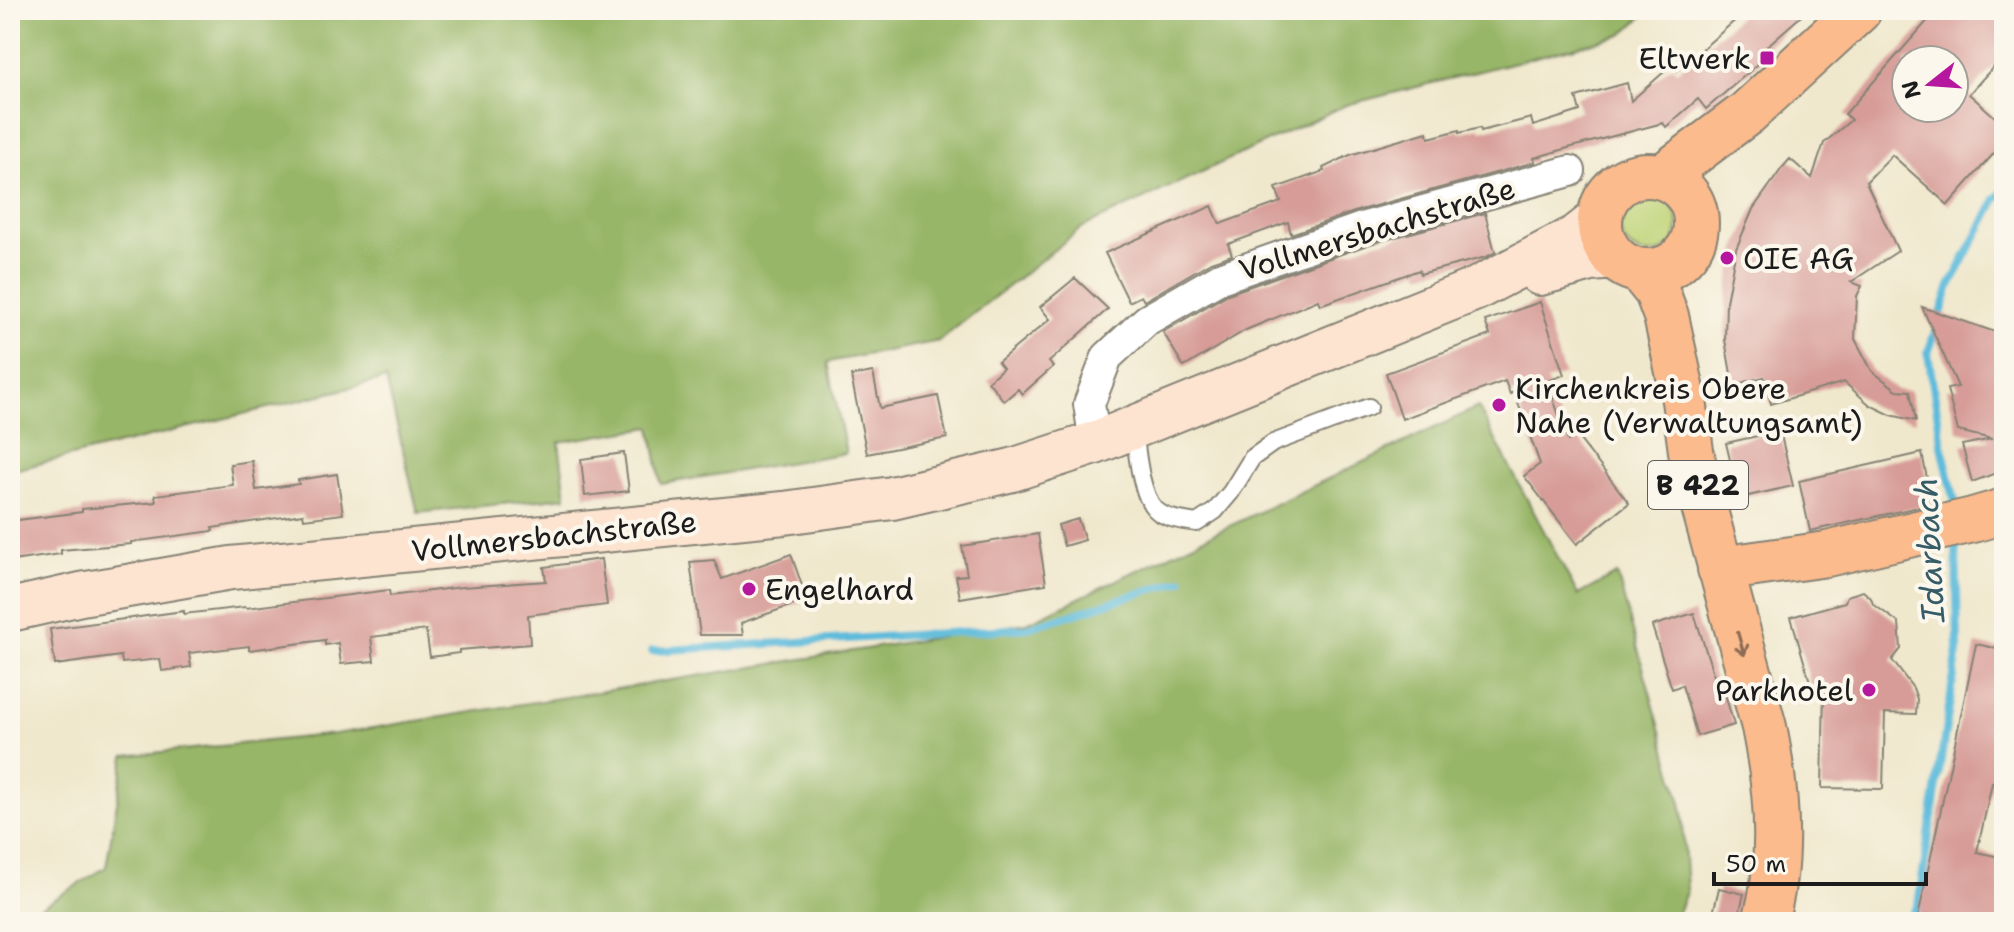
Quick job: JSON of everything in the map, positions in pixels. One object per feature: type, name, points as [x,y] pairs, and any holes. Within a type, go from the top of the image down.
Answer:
[{"type":"main road","name":"B 422","points":[[1765,922],[1775,853],[1775,805],[1772,765],[1764,727],[1691,451],[1684,400],[1662,303],[1652,284],[1618,249],[1606,198],[1621,182],[1642,175],[1663,176],[1747,113],[1859,10]]},
{"type":"main road","name":"B 422","points":[[1684,400],[1691,329],[1685,268],[1691,233],[1703,188],[1747,113]]},
{"type":"main road","points":[[1618,249],[1662,269],[1675,263],[1691,233],[1691,199],[1682,187],[1663,176]]},
{"type":"main road","name":"Vollmersbachstraße","points":[[10,610],[81,594],[231,568],[784,513],[892,498],[1012,470],[1095,443],[1476,289],[1577,236],[1618,249]]},
{"type":"main road","points":[[1720,569],[1827,554],[1970,520]]},
{"type":"street","name":"Vollmersbachstraße","points":[[1095,443],[1089,404],[1107,357],[1147,320],[1220,278],[1365,227],[1570,171]]},
{"type":"lane","points":[[1133,428],[1142,483],[1155,510],[1176,520],[1197,523],[1215,511],[1252,458],[1273,443],[1369,407]]},
{"type":"green space","points":[[10,10],[1650,10],[1622,35],[1346,105],[1083,227],[939,341],[828,362],[846,453],[661,484],[651,427],[559,442],[566,497],[418,513],[386,379],[10,471]]},
{"type":"green space","points":[[1649,196],[1660,198],[1669,205],[1676,214],[1676,236],[1669,245],[1660,252],[1649,254],[1638,252],[1629,245],[1622,236],[1620,225],[1622,214],[1629,205],[1638,198]]},
{"type":"green space","points":[[1478,407],[1578,595],[1617,574],[1682,807],[1687,890],[1674,922],[17,922],[106,867],[125,756],[335,734],[1027,623]]},
{"type":"building","points":[[1747,10],[1808,10],[1767,46],[1772,52],[1706,109],[1698,99],[1666,127],[1663,123],[1568,148],[1534,158],[1535,162],[1360,210],[1291,234],[1288,222],[1228,244],[1232,255],[1211,262],[1144,301],[1141,296],[1129,302],[1105,253],[1212,206],[1220,224],[1281,202],[1276,188],[1324,171],[1323,168],[1350,155],[1427,132],[1429,138],[1459,130],[1459,133],[1480,128],[1481,131],[1531,118],[1533,126],[1580,111],[1576,97],[1627,83],[1631,101],[1672,65],[1677,71]]},
{"type":"building","points":[[1937,10],[2004,10],[2004,55],[1970,93],[1970,44],[1907,44]]},
{"type":"building","points":[[1890,63],[1890,124],[1970,124],[1970,95],[2004,125],[2004,142],[1948,205],[1892,155],[1866,182],[1898,251],[1851,282],[1862,286],[1857,296],[1855,339],[1872,371],[1897,390],[1910,391],[1916,421],[1891,415],[1870,405],[1844,382],[1771,404],[1764,377],[1733,385],[1725,340],[1726,302],[1736,249],[1753,209],[1790,159],[1812,178],[1824,143],[1851,120],[1845,114]]},
{"type":"building","points":[[1485,213],[1495,252],[1486,257],[1420,274],[1419,270],[1320,305],[1318,300],[1246,330],[1184,367],[1163,332],[1228,294],[1370,244]]},
{"type":"building","points":[[1075,278],[1108,309],[1049,362],[1053,367],[1022,394],[1018,389],[1004,401],[988,381],[1003,368],[998,362],[1050,319],[1040,307]]},
{"type":"building","points":[[1540,302],[1564,375],[1547,381],[1568,441],[1576,435],[1629,503],[1577,544],[1524,476],[1540,464],[1514,392],[1510,394],[1505,381],[1402,419],[1386,373],[1490,335],[1485,321]]},
{"type":"building","points":[[1922,307],[2004,335],[2004,470],[1972,482],[1962,445],[1992,439],[1958,431],[1947,389],[1958,387]]},
{"type":"building","points":[[873,372],[880,408],[938,396],[947,438],[867,454],[851,376]]},
{"type":"building","points":[[1780,431],[1793,486],[1739,498],[1726,443]]},
{"type":"building","points":[[624,453],[629,491],[585,496],[581,459]]},
{"type":"building","points":[[1922,453],[1932,504],[1810,531],[1799,481]]},
{"type":"building","points":[[252,461],[256,490],[299,484],[298,480],[337,474],[343,514],[304,519],[303,514],[131,544],[61,550],[61,554],[12,561],[10,521],[82,512],[82,509],[156,502],[155,495],[233,485],[230,464]]},
{"type":"building","points":[[1078,519],[1085,540],[1064,546],[1058,525]]},
{"type":"building","points":[[1038,534],[1046,584],[960,598],[956,576],[967,575],[962,546]]},
{"type":"building","name":"Engelhard","points":[[791,554],[807,600],[741,623],[743,635],[700,635],[690,562],[714,560],[722,579]]},
{"type":"building","points":[[601,559],[607,605],[528,615],[530,644],[459,650],[459,653],[430,657],[426,630],[371,637],[374,661],[341,664],[338,643],[325,645],[325,640],[249,650],[249,646],[189,653],[191,667],[162,671],[160,659],[122,663],[121,656],[55,665],[50,629],[184,611],[184,614],[246,608],[389,590],[390,596],[546,581],[544,567]]},
{"type":"building","name":"Parkhotel","points":[[1863,591],[1873,604],[1899,623],[1901,649],[1892,660],[1913,688],[1917,699],[1916,714],[1885,713],[1883,789],[1822,788],[1824,689],[1813,692],[1791,617],[1845,602],[1847,596]]},
{"type":"building","points":[[1694,613],[1718,689],[1723,687],[1734,725],[1697,736],[1682,685],[1672,689],[1652,626]]},
{"type":"building","points":[[1976,644],[2004,650],[2004,786],[1992,783],[1977,852],[2004,858],[2004,922],[1917,922]]},
{"type":"building","points":[[1719,888],[1744,894],[1737,922],[1711,922]]},
{"type":"waterway","name":"Idarbach","points":[[1955,511],[1928,353],[1950,286],[1996,199],[2004,190]]},
{"type":"waterway","name":"Idarbach","points":[[1908,922],[1918,905],[1958,650],[1956,537]]},
{"type":"waterway","points":[[652,651],[1028,628],[1182,580]]},
{"type":"place","name":"Eltwerk","points":[[1767,58]]},
{"type":"place","name":"OIE AG","points":[[1727,258]]},
{"type":"place","name":"Kirchenkreis Obere Nahe (Verwaltungsamt)","points":[[1499,405]]},
{"type":"place","name":"Engelhard","points":[[749,589]]},
{"type":"place","name":"Parkhotel","points":[[1869,690]]}]
